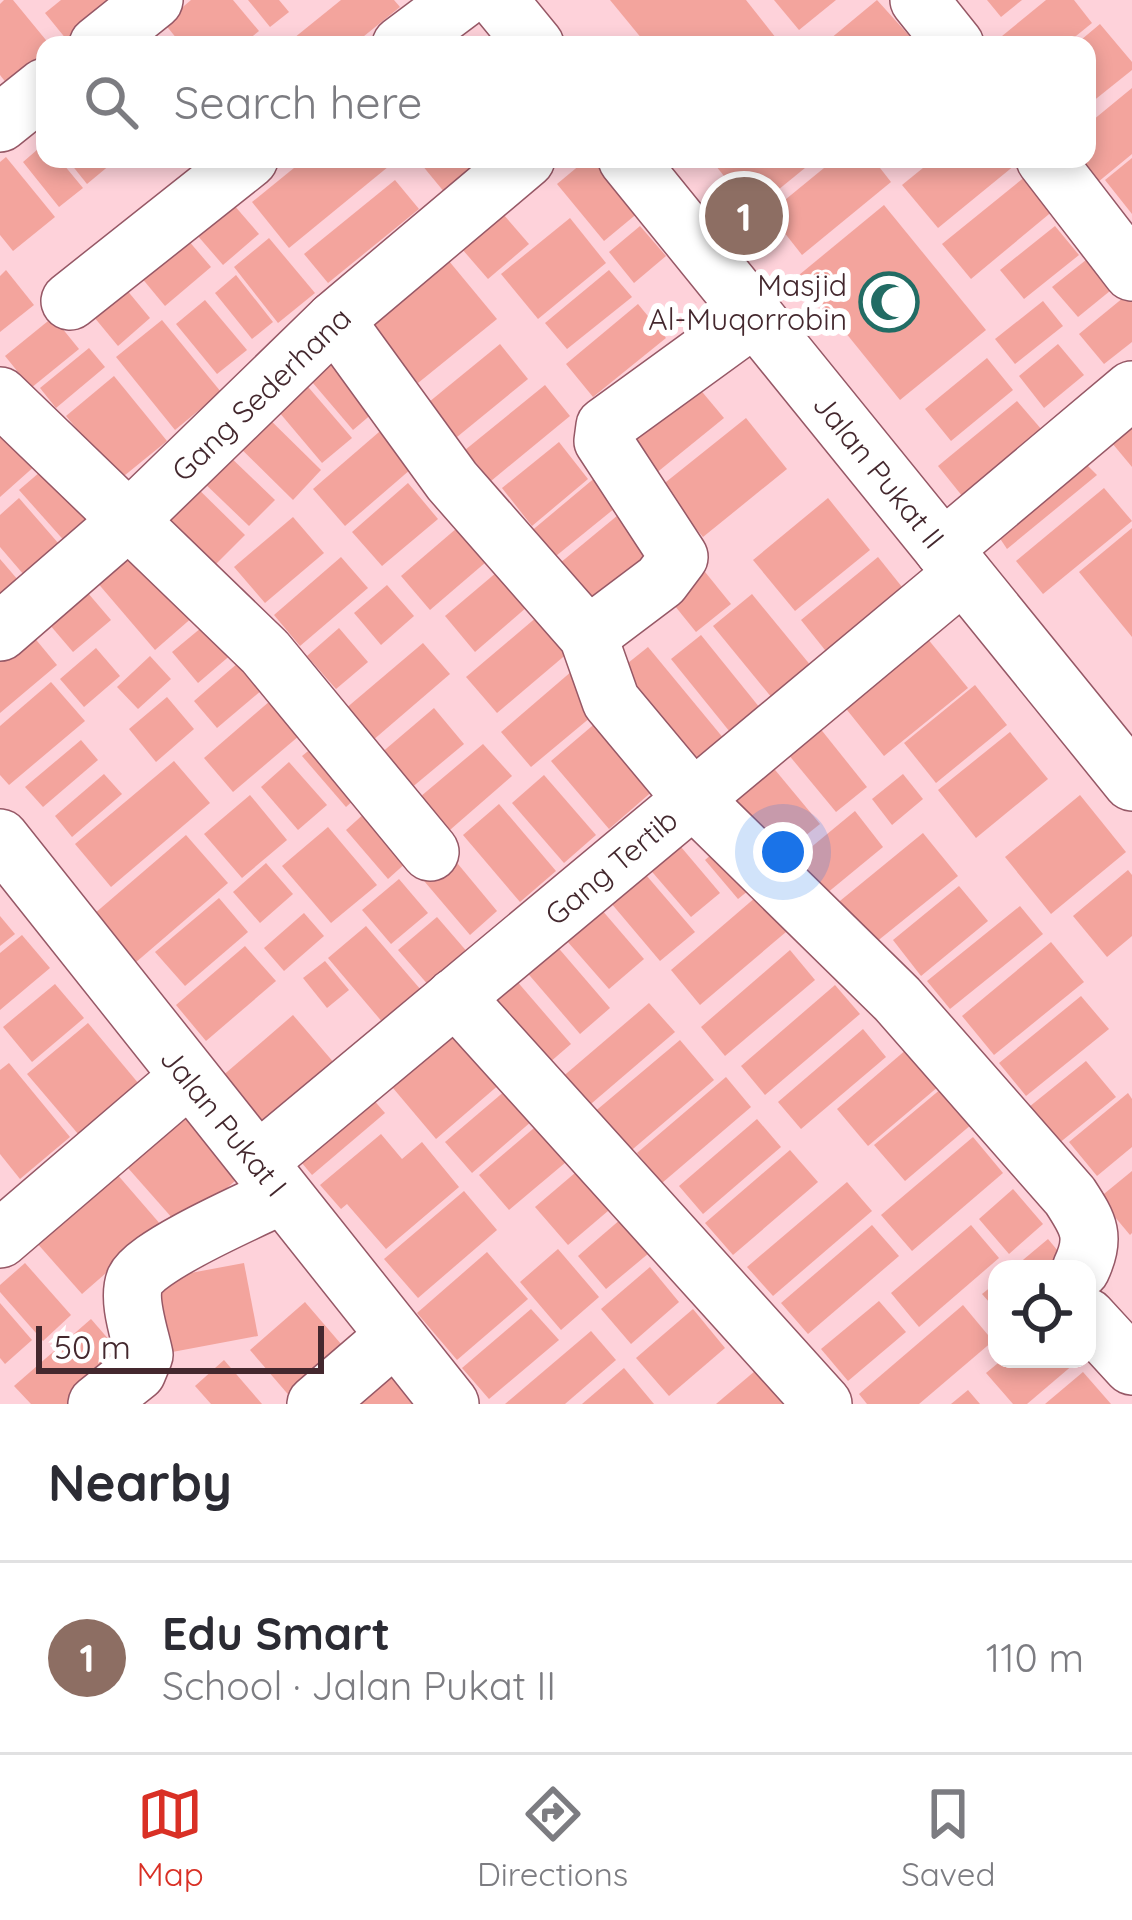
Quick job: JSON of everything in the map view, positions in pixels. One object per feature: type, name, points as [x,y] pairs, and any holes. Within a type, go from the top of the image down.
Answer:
[{"type":"street","points":[[109,36],[154,0]]},
{"type":"street","points":[[413,36],[461,0]]},
{"type":"street","points":[[498,0],[528,36]]},
{"type":"street","points":[[919,0],[948,36]]},
{"type":"street","points":[[0,123],[36,94]]},
{"type":"street","points":[[70,301],[238,168]]},
{"type":"street","name":"Gang Sederhana","points":[[0,632],[128,521],[334,320],[515,168]]},
{"type":"street","name":"Jalan Pukat II","points":[[634,168],[1132,782]]},
{"type":"street","points":[[1053,168],[1132,272]]},
{"type":"street","points":[[588,636],[661,581],[679,557],[610,454],[602,436],[605,426],[754,316]]},
{"type":"street","points":[[334,320],[452,481],[588,636],[611,701],[692,799],[897,999],[1070,1196],[1092,1237],[1084,1260]]},
{"type":"street","name":"Gang Tertib","points":[[97,1404],[142,1365],[133,1287],[142,1271],[270,1178],[455,997],[692,799],[1132,390]]},
{"type":"street","points":[[0,397],[265,652],[430,852]]},
{"type":"street","name":"Jalan Pukat I","points":[[0,838],[450,1404]]},
{"type":"street","points":[[455,997],[823,1404]]},
{"type":"street","points":[[0,1240],[188,1078]]},
{"type":"street","points":[[1096,1327],[1132,1366]]},
{"type":"street","points":[[316,1404],[395,1336]]},
{"type":"building","points":[[13,0],[43,36],[36,36],[36,76],[15,94],[0,75],[0,4]]},
{"type":"building","points":[[61,0],[134,0],[84,36],[64,36],[45,13]]},
{"type":"building","points":[[191,0],[233,0],[259,31],[253,36],[175,36],[164,23]]},
{"type":"building","points":[[248,0],[279,0],[289,12],[270,27]]},
{"type":"building","points":[[341,0],[394,0],[400,7],[364,36],[296,36]]},
{"type":"building","points":[[610,0],[746,0],[774,36],[640,36]]},
{"type":"building","points":[[774,0],[836,0],[799,30]]},
{"type":"building","points":[[877,0],[909,36],[834,36]]},
{"type":"building","points":[[987,0],[1022,0],[1001,17]]},
{"type":"building","points":[[1046,0],[1074,0],[1092,23],[1076,36],[1002,36]]},
{"type":"building","points":[[1100,24],[1132,62],[1132,70],[1096,99],[1096,36],[1086,36]]},
{"type":"building","points":[[1132,88],[1132,154],[1092,187],[1076,168],[1096,168],[1096,118]]},
{"type":"building","points":[[36,151],[36,168],[66,168],[83,188],[59,207],[23,162]]},
{"type":"building","points":[[6,157],[55,217],[13,251],[0,235],[0,162]]},
{"type":"building","points":[[1132,158],[1132,214],[1105,180]]},
{"type":"building","points":[[74,168],[106,168],[87,184]]},
{"type":"building","points":[[294,168],[387,168],[289,248],[252,202]]},
{"type":"building","points":[[424,168],[475,168],[445,193]]},
{"type":"building","points":[[576,168],[602,168],[639,212],[604,241],[557,184]]},
{"type":"building","points":[[718,168],[805,168],[752,211]]},
{"type":"building","points":[[824,168],[880,168],[891,182],[802,255],[769,213]]},
{"type":"building","points":[[923,168],[1011,168],[938,228],[902,185]]},
{"type":"building","points":[[1026,176],[1054,210],[971,279],[942,244]]},
{"type":"building","points":[[395,180],[419,209],[328,283],[304,254]]},
{"type":"building","points":[[227,197],[259,234],[223,265],[191,228]]},
{"type":"building","points":[[490,199],[529,244],[488,279],[449,234]]},
{"type":"building","points":[[884,205],[986,330],[900,400],[799,275]]},
{"type":"building","points":[[570,218],[606,263],[538,319],[501,274]]},
{"type":"building","points":[[176,226],[211,267],[165,306],[131,265]]},
{"type":"building","points":[[640,226],[666,256],[634,283],[609,252]]},
{"type":"building","points":[[1055,226],[1079,255],[1024,299],[1000,270]]},
{"type":"building","points":[[269,238],[315,293],[278,323],[234,267]]},
{"type":"building","points":[[439,249],[497,319],[418,383],[361,313]]},
{"type":"building","points":[[1096,252],[1121,282],[1078,317],[1052,287]]},
{"type":"building","points":[[6,270],[34,305],[0,332],[0,276]]},
{"type":"building","points":[[609,270],[632,297],[567,349],[545,323]]},
{"type":"building","points":[[236,275],[273,322],[252,339],[215,293]]},
{"type":"building","points":[[121,283],[150,318],[118,346],[89,311]]},
{"type":"building","points":[[1129,293],[1132,342],[1104,364],[1079,334]]},
{"type":"building","points":[[205,300],[247,350],[217,374],[176,324]]},
{"type":"building","points":[[1043,301],[1063,326],[1015,364],[995,339]]},
{"type":"building","points":[[638,304],[666,338],[593,397],[566,364]]},
{"type":"building","points":[[53,317],[79,349],[31,388],[5,356]]},
{"type":"building","points":[[162,320],[221,392],[175,430],[116,357]]},
{"type":"building","points":[[335,340],[387,401],[353,430],[301,369]]},
{"type":"building","points":[[500,344],[528,379],[457,437],[429,402]]},
{"type":"building","points":[[1058,344],[1084,375],[1044,408],[1019,376]]},
{"type":"building","points":[[89,348],[105,367],[56,408],[40,388]]},
{"type":"building","points":[[987,358],[1013,390],[951,441],[925,409]]},
{"type":"building","points":[[683,369],[724,418],[655,474],[615,425]]},
{"type":"building","points":[[297,374],[352,438],[322,463],[268,399]]},
{"type":"building","points":[[114,376],[167,441],[119,480],[66,416]]},
{"type":"building","points":[[545,385],[570,416],[491,481],[465,450]]},
{"type":"building","points":[[1017,401],[1048,437],[967,502],[938,466]]},
{"type":"building","points":[[255,405],[321,470],[293,500],[227,435]]},
{"type":"building","points":[[746,418],[787,469],[703,537],[661,486]]},
{"type":"building","points":[[0,420],[46,456],[0,497]]},
{"type":"building","points":[[386,426],[418,463],[345,526],[313,489]]},
{"type":"building","points":[[1132,427],[1132,467],[1112,443]]},
{"type":"building","points":[[559,442],[588,479],[532,526],[502,488]]},
{"type":"building","points":[[225,452],[275,500],[249,526],[199,478]]},
{"type":"building","points":[[1077,455],[1097,475],[1007,549],[991,525]]},
{"type":"building","points":[[54,460],[102,514],[68,545],[19,490]]},
{"type":"building","points":[[182,473],[245,535],[208,572],[144,511]]},
{"type":"building","points":[[597,476],[620,504],[551,560],[529,533]]},
{"type":"building","points":[[408,483],[438,519],[382,566],[352,532]]},
{"type":"building","points":[[1104,488],[1132,521],[1043,594],[1016,561]]},
{"type":"building","points":[[19,498],[59,544],[24,575],[0,547],[0,515]]},
{"type":"building","points":[[828,498],[870,550],[795,611],[753,560]]},
{"type":"building","points":[[629,506],[667,552],[590,614],[554,568]]},
{"type":"building","points":[[293,517],[324,553],[265,603],[234,567]]},
{"type":"building","points":[[464,522],[493,556],[430,610],[401,576]]},
{"type":"building","points":[[132,527],[202,609],[155,650],[84,567]]},
{"type":"building","points":[[1132,528],[1132,637],[1079,572]]},
{"type":"building","points":[[341,557],[368,588],[300,646],[274,615]]},
{"type":"building","points":[[878,557],[910,597],[833,660],[801,620]]},
{"type":"building","points":[[0,559],[24,587],[0,608]]},
{"type":"building","points":[[701,567],[731,604],[696,632],[666,595]]},
{"type":"building","points":[[70,572],[111,620],[73,652],[32,604]]},
{"type":"building","points":[[497,572],[527,607],[475,652],[445,616]]},
{"type":"building","points":[[387,585],[414,616],[381,645],[354,613]]},
{"type":"building","points":[[752,594],[816,672],[777,704],[713,626]]},
{"type":"building","points":[[538,616],[569,652],[497,713],[466,677]]},
{"type":"building","points":[[207,623],[233,653],[198,683],[172,652]]},
{"type":"building","points":[[23,624],[57,665],[0,713],[0,643]]},
{"type":"building","points":[[918,627],[968,688],[884,756],[835,695]]},
{"type":"building","points":[[339,628],[368,662],[336,689],[307,656]]},
{"type":"building","points":[[701,635],[760,708],[730,732],[671,659]]},
{"type":"building","points":[[423,643],[450,674],[365,747],[338,715]]},
{"type":"building","points":[[648,647],[729,745],[693,774],[613,675]]},
{"type":"building","points":[[96,648],[120,676],[84,707],[60,679]]},
{"type":"building","points":[[150,656],[171,679],[138,709],[117,687]]},
{"type":"building","points":[[246,656],[269,684],[217,728],[194,701]]},
{"type":"building","points":[[572,671],[603,707],[531,767],[501,732]]},
{"type":"building","points":[[51,682],[85,721],[9,785],[0,775],[0,726]]},
{"type":"building","points":[[975,685],[1007,725],[936,783],[904,743]]},
{"type":"building","points":[[277,695],[306,730],[233,792],[204,758]]},
{"type":"building","points":[[167,697],[194,729],[156,762],[129,729]]},
{"type":"building","points":[[434,708],[464,744],[410,789],[380,754]]},
{"type":"building","points":[[605,715],[663,782],[609,829],[551,761]]},
{"type":"building","points":[[815,722],[867,787],[836,812],[783,748]]},
{"type":"building","points":[[1010,732],[1048,779],[976,838],[938,790]]},
{"type":"building","points":[[323,739],[366,789],[346,807],[302,756]]},
{"type":"building","points":[[81,740],[98,760],[43,807],[25,787]]},
{"type":"building","points":[[483,744],[512,776],[443,836],[414,802]]},
{"type":"building","points":[[174,761],[210,803],[111,887],[75,844]]},
{"type":"building","points":[[289,762],[327,805],[298,830],[261,787]]},
{"type":"building","points":[[771,765],[820,824],[780,856],[732,797]]},
{"type":"building","points":[[104,774],[122,794],[72,837],[55,816]]},
{"type":"building","points":[[903,774],[923,799],[892,825],[872,799]]},
{"type":"building","points":[[544,775],[596,835],[564,863],[512,803]]},
{"type":"building","points":[[250,795],[287,840],[242,878],[204,834]]},
{"type":"building","points":[[1080,795],[1126,852],[1051,914],[1005,857]]},
{"type":"building","points":[[376,803],[418,852],[388,879],[346,830]]},
{"type":"building","points":[[499,804],[556,871],[520,902],[463,835]]},
{"type":"building","points":[[855,811],[883,847],[821,898],[792,863]]},
{"type":"building","points":[[328,827],[377,885],[331,923],[282,866]]},
{"type":"building","points":[[923,833],[958,876],[870,947],[835,905]]},
{"type":"building","points":[[670,834],[720,893],[691,917],[641,859]]},
{"type":"building","points":[[186,835],[228,883],[135,963],[94,914]]},
{"type":"building","points":[[726,842],[759,882],[738,899],[705,860]]},
{"type":"building","points":[[448,852],[497,911],[470,935],[419,875]]},
{"type":"building","points":[[634,861],[695,932],[660,961],[600,890]]},
{"type":"building","points":[[266,863],[293,894],[260,923],[233,892]]},
{"type":"building","points":[[1128,870],[1132,875],[1132,936],[1107,957],[1073,916]]},
{"type":"building","points":[[399,879],[428,913],[391,944],[362,910]]},
{"type":"building","points":[[959,886],[988,921],[921,976],[893,940]]},
{"type":"building","points":[[756,897],[786,932],[700,1005],[671,970]]},
{"type":"building","points":[[219,898],[248,932],[185,986],[155,952]]},
{"type":"building","points":[[595,902],[644,959],[609,989],[560,933]]},
{"type":"building","points":[[1020,906],[1043,934],[950,1009],[927,981]]},
{"type":"building","points":[[304,913],[324,936],[284,971],[264,948]]},
{"type":"building","points":[[0,916],[15,934],[0,946]]},
{"type":"building","points":[[437,917],[469,954],[430,987],[398,950]]},
{"type":"building","points":[[366,926],[427,997],[389,1030],[328,958]]},
{"type":"building","points":[[22,935],[50,968],[0,1010],[0,953]]},
{"type":"building","points":[[549,937],[610,1008],[580,1034],[518,962]]},
{"type":"building","points":[[1051,942],[1084,982],[994,1055],[962,1016]]},
{"type":"building","points":[[245,946],[276,981],[206,1041],[176,1005]]},
{"type":"building","points":[[790,950],[815,980],[725,1056],[701,1027]]},
{"type":"building","points":[[325,961],[349,990],[327,1008],[303,978]]},
{"type":"building","points":[[509,972],[571,1044],[542,1069],[480,997]]},
{"type":"building","points":[[55,984],[84,1018],[32,1062],[3,1027]]},
{"type":"building","points":[[835,985],[860,1014],[765,1095],[741,1066]]},
{"type":"building","points":[[1081,996],[1109,1029],[1026,1096],[999,1063]]},
{"type":"building","points":[[649,1003],[675,1032],[585,1109],[560,1079]]},
{"type":"building","points":[[293,1015],[335,1064],[262,1126],[220,1078]]},
{"type":"building","points":[[446,1020],[501,1083],[436,1139],[382,1075]]},
{"type":"building","points":[[88,1023],[139,1084],[79,1135],[27,1074]]},
{"type":"building","points":[[863,1029],[886,1057],[801,1129],[778,1102]]},
{"type":"building","points":[[680,1040],[714,1080],[620,1160],[586,1119]]},
{"type":"building","points":[[907,1049],[939,1086],[868,1146],[837,1109]]},
{"type":"building","points":[[1086,1061],[1116,1097],[1058,1144],[1029,1107]]},
{"type":"building","points":[[9,1063],[70,1137],[20,1179],[0,1154],[0,1070]]},
{"type":"building","points":[[726,1077],[751,1107],[662,1183],[637,1153]]},
{"type":"building","points":[[358,1082],[385,1113],[312,1175],[286,1144]]},
{"type":"building","points":[[942,1088],[972,1124],[905,1181],[874,1145]]},
{"type":"building","points":[[506,1090],[532,1121],[472,1173],[445,1142]]},
{"type":"building","points":[[1128,1093],[1132,1147],[1097,1176],[1069,1142]]},
{"type":"building","points":[[190,1113],[243,1174],[181,1228],[128,1168]]},
{"type":"building","points":[[757,1119],[781,1147],[703,1214],[679,1186]]},
{"type":"building","points":[[541,1122],[572,1157],[509,1210],[479,1175]]},
{"type":"building","points":[[381,1134],[402,1159],[422,1142],[459,1187],[386,1249],[347,1204],[341,1209],[320,1185]]},
{"type":"building","points":[[973,1137],[1003,1173],[912,1251],[881,1215]]},
{"type":"building","points":[[790,1150],[818,1182],[733,1255],[705,1223]]},
{"type":"building","points":[[582,1167],[615,1205],[568,1245],[535,1207]]},
{"type":"building","points":[[1132,1171],[1132,1233],[1130,1235],[1099,1198]]},
{"type":"building","points":[[116,1173],[161,1225],[82,1294],[36,1242]]},
{"type":"building","points":[[847,1182],[872,1211],[773,1296],[747,1267]]},
{"type":"building","points":[[1013,1189],[1043,1224],[1009,1254],[979,1219]]},
{"type":"building","points":[[464,1191],[497,1230],[418,1298],[384,1259]]},
{"type":"building","points":[[621,1219],[649,1253],[606,1289],[578,1256]]},
{"type":"building","points":[[872,1225],[899,1256],[808,1334],[781,1303]]},
{"type":"building","points":[[971,1225],[999,1258],[988,1260],[988,1267],[919,1327],[891,1293]]},
{"type":"building","points":[[1048,1239],[1066,1260],[1023,1260]]},
{"type":"building","points":[[558,1249],[599,1297],[561,1330],[520,1282]]},
{"type":"building","points":[[487,1252],[528,1299],[457,1360],[417,1313]]},
{"type":"building","points":[[25,1263],[71,1315],[43,1341],[0,1292],[0,1285]]},
{"type":"building","points":[[244,1263],[258,1336],[167,1353],[153,1280]]},
{"type":"building","points":[[650,1267],[679,1302],[631,1344],[601,1309]]},
{"type":"building","points":[[879,1301],[906,1332],[848,1381],[821,1349]]},
{"type":"building","points":[[305,1302],[347,1351],[292,1399],[250,1350]]},
{"type":"building","points":[[0,1303],[32,1340],[5,1364],[0,1358]]},
{"type":"building","points":[[963,1305],[988,1335],[988,1345],[919,1404],[867,1404],[859,1394]]},
{"type":"building","points":[[531,1309],[559,1340],[489,1399],[462,1368]]},
{"type":"building","points":[[693,1309],[725,1348],[669,1396],[636,1358]]},
{"type":"building","points":[[91,1319],[124,1357],[70,1404],[31,1404],[14,1386]]},
{"type":"building","points":[[591,1331],[616,1360],[565,1404],[505,1404]]},
{"type":"building","points":[[379,1355],[422,1404],[351,1404]]},
{"type":"building","points":[[224,1360],[262,1404],[211,1404],[195,1386]]},
{"type":"building","points":[[624,1368],[654,1404],[582,1404]]},
{"type":"building","points":[[992,1368],[1069,1368],[1027,1404],[1013,1404],[986,1373]]},
{"type":"building","points":[[755,1371],[783,1404],[716,1404]]},
{"type":"building","points":[[1083,1372],[1111,1404],[1045,1404]]},
{"type":"building","points":[[968,1390],[980,1404],[951,1404]]},
{"type":"place","name":"Edu Smart","points":[[744,216]]},
{"type":"place","name":"Masjid Al-Muqorrobin","points":[[889,302]]}]
